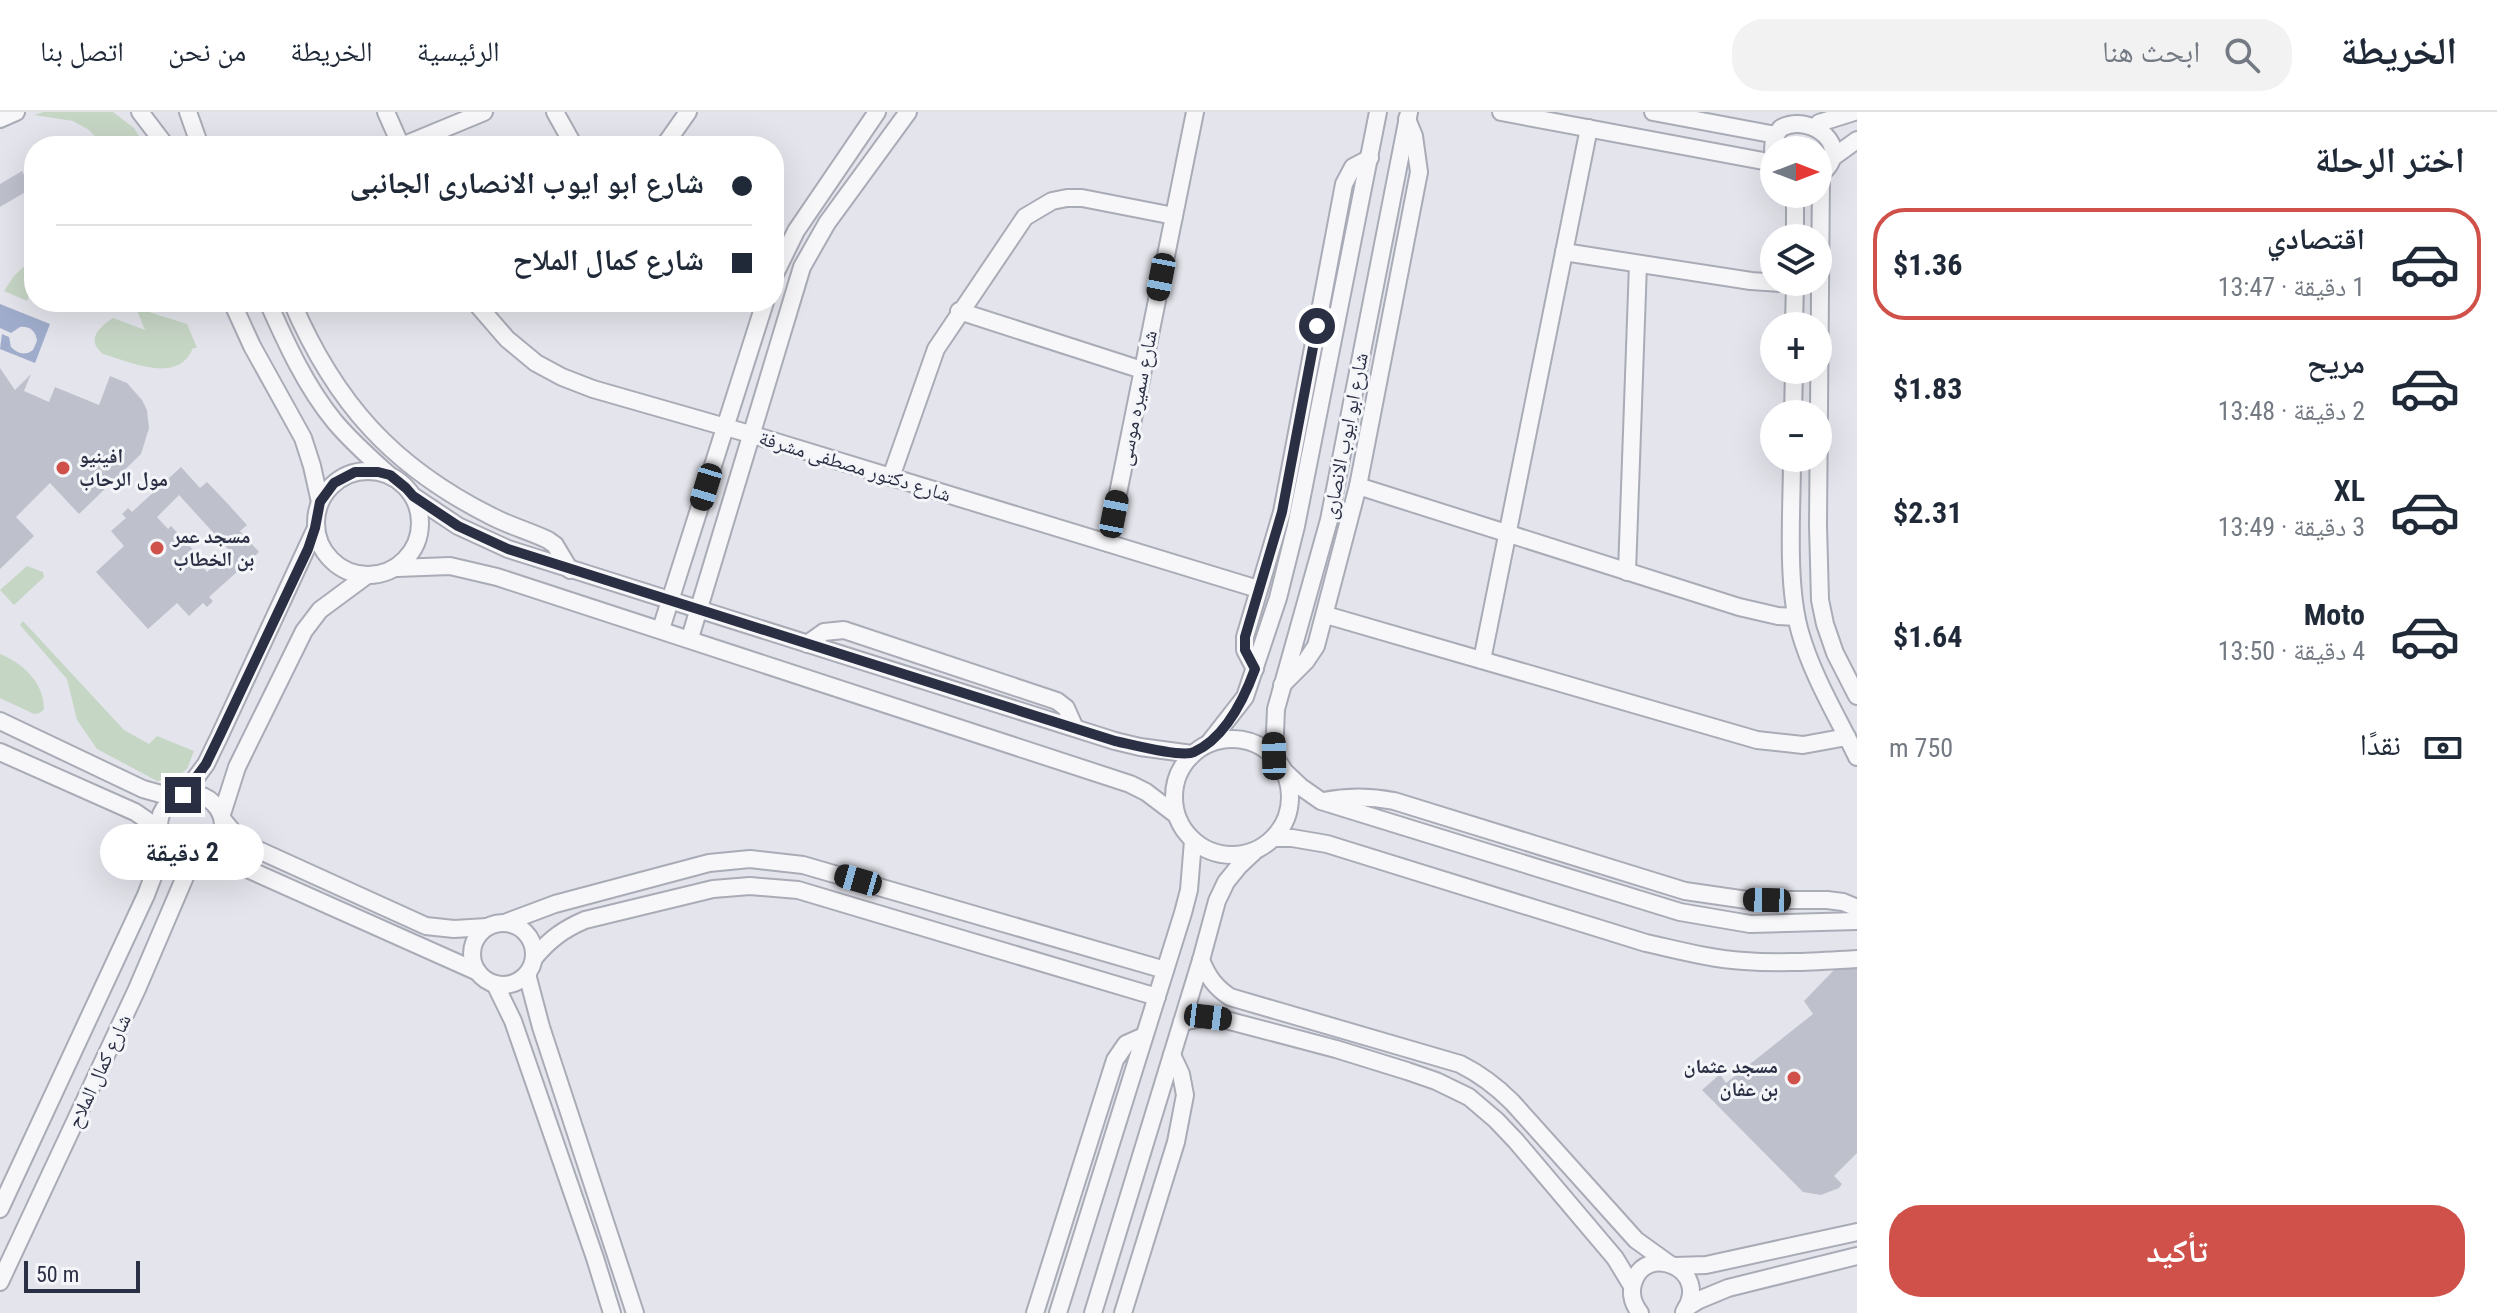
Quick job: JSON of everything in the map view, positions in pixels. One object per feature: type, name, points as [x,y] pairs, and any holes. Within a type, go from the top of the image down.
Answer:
[{"type":"street","points":[[0,119],[16,112]]},
{"type":"street","points":[[140,112],[158,136]]},
{"type":"street","points":[[188,112],[196,136]]},
{"type":"street","points":[[386,112],[397,136]]},
{"type":"street","points":[[426,136],[484,112]]},
{"type":"street","points":[[555,112],[568,136]]},
{"type":"street","points":[[671,136],[688,112]]},
{"type":"street","points":[[784,256],[796,231],[877,112]]},
{"type":"street","points":[[690,638],[793,292],[814,243],[908,112]]},
{"type":"street","name":"شارع سميره موسى","points":[[1108,543],[1195,112]]},
{"type":"street","name":"شارع ابو ايوب الانصارى","points":[[1209,743],[1245,697],[1278,598],[1296,526],[1378,112]]},
{"type":"street","points":[[1501,112],[1760,158]]},
{"type":"street","points":[[1653,112],[1776,135],[1791,121],[1810,120],[1819,123],[1829,136]]},
{"type":"street","points":[[1819,123],[1854,112]]},
{"type":"street","points":[[1281,686],[1316,646],[1358,486],[1419,172],[1418,154],[1408,116]]},
{"type":"street","name":"شارع ابو ايوب الانصارى","points":[[1279,763],[1273,733],[1281,686],[1329,520],[1408,116]]},
{"type":"street","points":[[1482,660],[1589,128]]},
{"type":"street","points":[[1832,158],[1857,140]]},
{"type":"street","points":[[1255,669],[1245,650],[1245,637],[1282,512],[1344,184],[1353,167],[1370,158]]},
{"type":"street","points":[[891,477],[936,349],[1025,217],[1052,201],[1082,198],[1174,216]]},
{"type":"street","points":[[1820,208],[1820,600],[1835,653],[1857,696]]},
{"type":"street","points":[[1564,252],[1760,281]]},
{"type":"street","points":[[1627,572],[1638,264]]},
{"type":"street","points":[[784,289],[793,292]]},
{"type":"street","points":[[959,311],[1142,370]]},
{"type":"street","points":[[163,840],[161,814],[206,764],[308,549],[320,502],[303,438],[237,312]]},
{"type":"street","points":[[273,312],[300,369],[326,410],[351,440],[413,496],[482,539],[570,570],[1075,728],[1140,747],[1192,754]]},
{"type":"street","points":[[297,312],[331,380],[365,424],[389,448],[442,489],[494,518],[548,540],[555,545],[570,570]]},
{"type":"street","name":"شارع دكتور مصطفى مشرفة","points":[[484,312],[507,339],[536,363],[593,389],[1258,589]]},
{"type":"street","points":[[661,629],[762,312]]},
{"type":"street","points":[[320,502],[334,483],[355,472],[390,475]]},
{"type":"street","points":[[1792,472],[1796,617],[1811,663],[1857,757]]},
{"type":"street","points":[[1358,486],[1758,612],[1796,617]]},
{"type":"street","points":[[397,568],[415,548],[419,535],[418,508],[413,496]]},
{"type":"street","points":[[315,528],[327,556],[351,574],[366,576],[397,568],[430,565],[476,571],[690,638],[1130,784],[1162,802],[1175,814]]},
{"type":"street","points":[[200,856],[219,843],[237,767],[304,631],[320,610],[366,576]]},
{"type":"street","points":[[1326,615],[1757,740],[1803,745],[1847,737]]},
{"type":"street","points":[[807,644],[824,632],[844,630],[1057,701],[1072,718],[1075,728]]},
{"type":"street","points":[[0,721],[143,789],[179,796],[205,796],[213,802],[234,833],[252,847],[426,926],[454,929],[487,927],[555,904],[709,863],[772,860],[817,869],[1165,970]]},
{"type":"street","points":[[1254,852],[1235,856],[1216,854],[1193,841],[1184,832],[1175,814],[1173,795],[1182,766],[1192,754],[1209,743],[1223,739],[1250,741],[1321,801],[1680,912],[1750,924],[1857,921]]},
{"type":"street","points":[[0,752],[135,812],[151,823],[173,852],[234,863],[478,972],[495,984],[513,1021],[612,1313]]},
{"type":"street","points":[[1093,1313],[1217,901],[1226,882],[1239,866],[1274,838],[1285,823],[1290,805],[1290,787],[1279,763]]},
{"type":"street","points":[[1321,801],[1345,796],[1370,796],[1394,801],[1685,891],[1747,900],[1827,900],[1857,908]]},
{"type":"street","points":[[1274,838],[1327,844],[1676,950],[1742,961],[1802,963],[1857,959]]},
{"type":"street","name":"شارع كمال الملاح","points":[[0,1209],[146,895],[163,840]]},
{"type":"street","points":[[1058,1313],[1189,890],[1193,841]]},
{"type":"street","name":"شارع كمال الملاح","points":[[0,1282],[200,856]]},
{"type":"street","points":[[495,984],[513,984],[527,974],[548,941],[566,928],[585,920],[713,889],[770,886],[798,890],[879,913],[1157,997]]},
{"type":"street","points":[[507,922],[525,930],[534,947],[535,957]]},
{"type":"street","points":[[478,972],[472,952],[480,933],[487,927]]},
{"type":"street","points":[[1201,960],[1212,982],[1230,997],[1442,1059],[1477,1072],[1493,1083],[1636,1240],[1687,1277],[1691,1293],[1684,1311]]},
{"type":"street","points":[[527,974],[541,1027],[635,1313]]},
{"type":"street","points":[[1182,1022],[1208,1017],[1226,1020],[1336,1049],[1453,1088],[1476,1103],[1516,1141],[1615,1258],[1632,1286]]},
{"type":"street","points":[[1035,1313],[1115,1060],[1126,1044],[1144,1036]]},
{"type":"street","points":[[1123,1313],[1176,1142],[1185,1095],[1181,1074],[1172,1055]]},
{"type":"street","points":[[1637,1311],[1632,1300],[1632,1286],[1645,1267],[1660,1262],[1706,1265],[1857,1232]]},
{"type":"street","points":[[1684,1311],[1699,1300],[1728,1288],[1857,1256]]},
{"type":"green space","points":[[43,112],[113,112],[134,128],[139,136],[95,136],[73,121],[34,115]]},
{"type":"green space","points":[[24,266],[24,300],[4,291]]},
{"type":"green space","points":[[138,312],[149,312],[187,324],[197,348],[193,348],[177,366],[153,368],[103,354],[95,344],[96,334],[113,318],[145,330]]},
{"type":"green space","points":[[27,566],[43,572],[44,577],[14,605],[0,590]]},
{"type":"green space","points":[[23,621],[124,730],[149,744],[157,736],[194,751],[187,769],[170,779],[157,781],[97,749],[77,720],[67,679],[20,625]]},
{"type":"green space","points":[[0,654],[31,675],[43,700],[44,709],[40,713],[34,714],[0,698]]},
{"type":"water","points":[[0,304],[50,324],[35,363],[0,349],[2,334],[9,337],[11,347],[22,353],[33,350],[37,341],[30,328],[20,327],[11,333],[0,328]]},
{"type":"building","points":[[22,171],[24,175],[24,193],[0,207],[0,184]]},
{"type":"building","name":"افينيو مول الرحاب","points":[[0,368],[15,390],[31,374],[24,391],[49,402],[55,387],[99,405],[110,376],[127,383],[142,400],[147,410],[149,428],[141,454],[79,514],[50,483],[16,517],[34,536],[0,569]]},
{"type":"building","name":"مسجد عمر بن الخطاب","points":[[181,467],[200,488],[207,482],[227,503],[247,525],[240,531],[259,552],[209,597],[213,601],[207,607],[203,603],[189,616],[177,603],[148,629],[96,572],[124,546],[111,531],[126,518],[122,514],[128,508],[132,512]],"holes":[[[179,495],[230,551],[207,572],[196,559],[199,556],[171,526],[168,529],[157,517]]]},
{"type":"building","name":"مسجد عثمان بن عفان","points":[[1857,967],[1857,1153],[1834,1176],[1842,1184],[1839,1188],[1821,1195],[1803,1192],[1702,1090],[1720,1074],[1726,1083],[1813,1014],[1804,1001],[1835,969]]},
{"type":"place","name":"افينيو مول الرحاب","points":[[63,468]]},
{"type":"place","name":"مسجد عمر بن الخطاب","points":[[157,548]]},
{"type":"place","name":"مسجد عثمان بن عفان","points":[[1794,1078]]},
{"type":"route","points":[[183,795],[206,764],[295,577],[315,528],[320,502],[334,483],[355,472],[366,471],[390,475],[436,513],[482,539],[508,549],[1115,741],[1192,754],[1209,743],[1225,724],[1245,697],[1255,669],[1248,660],[1245,637],[1282,512],[1317,326]]}]
